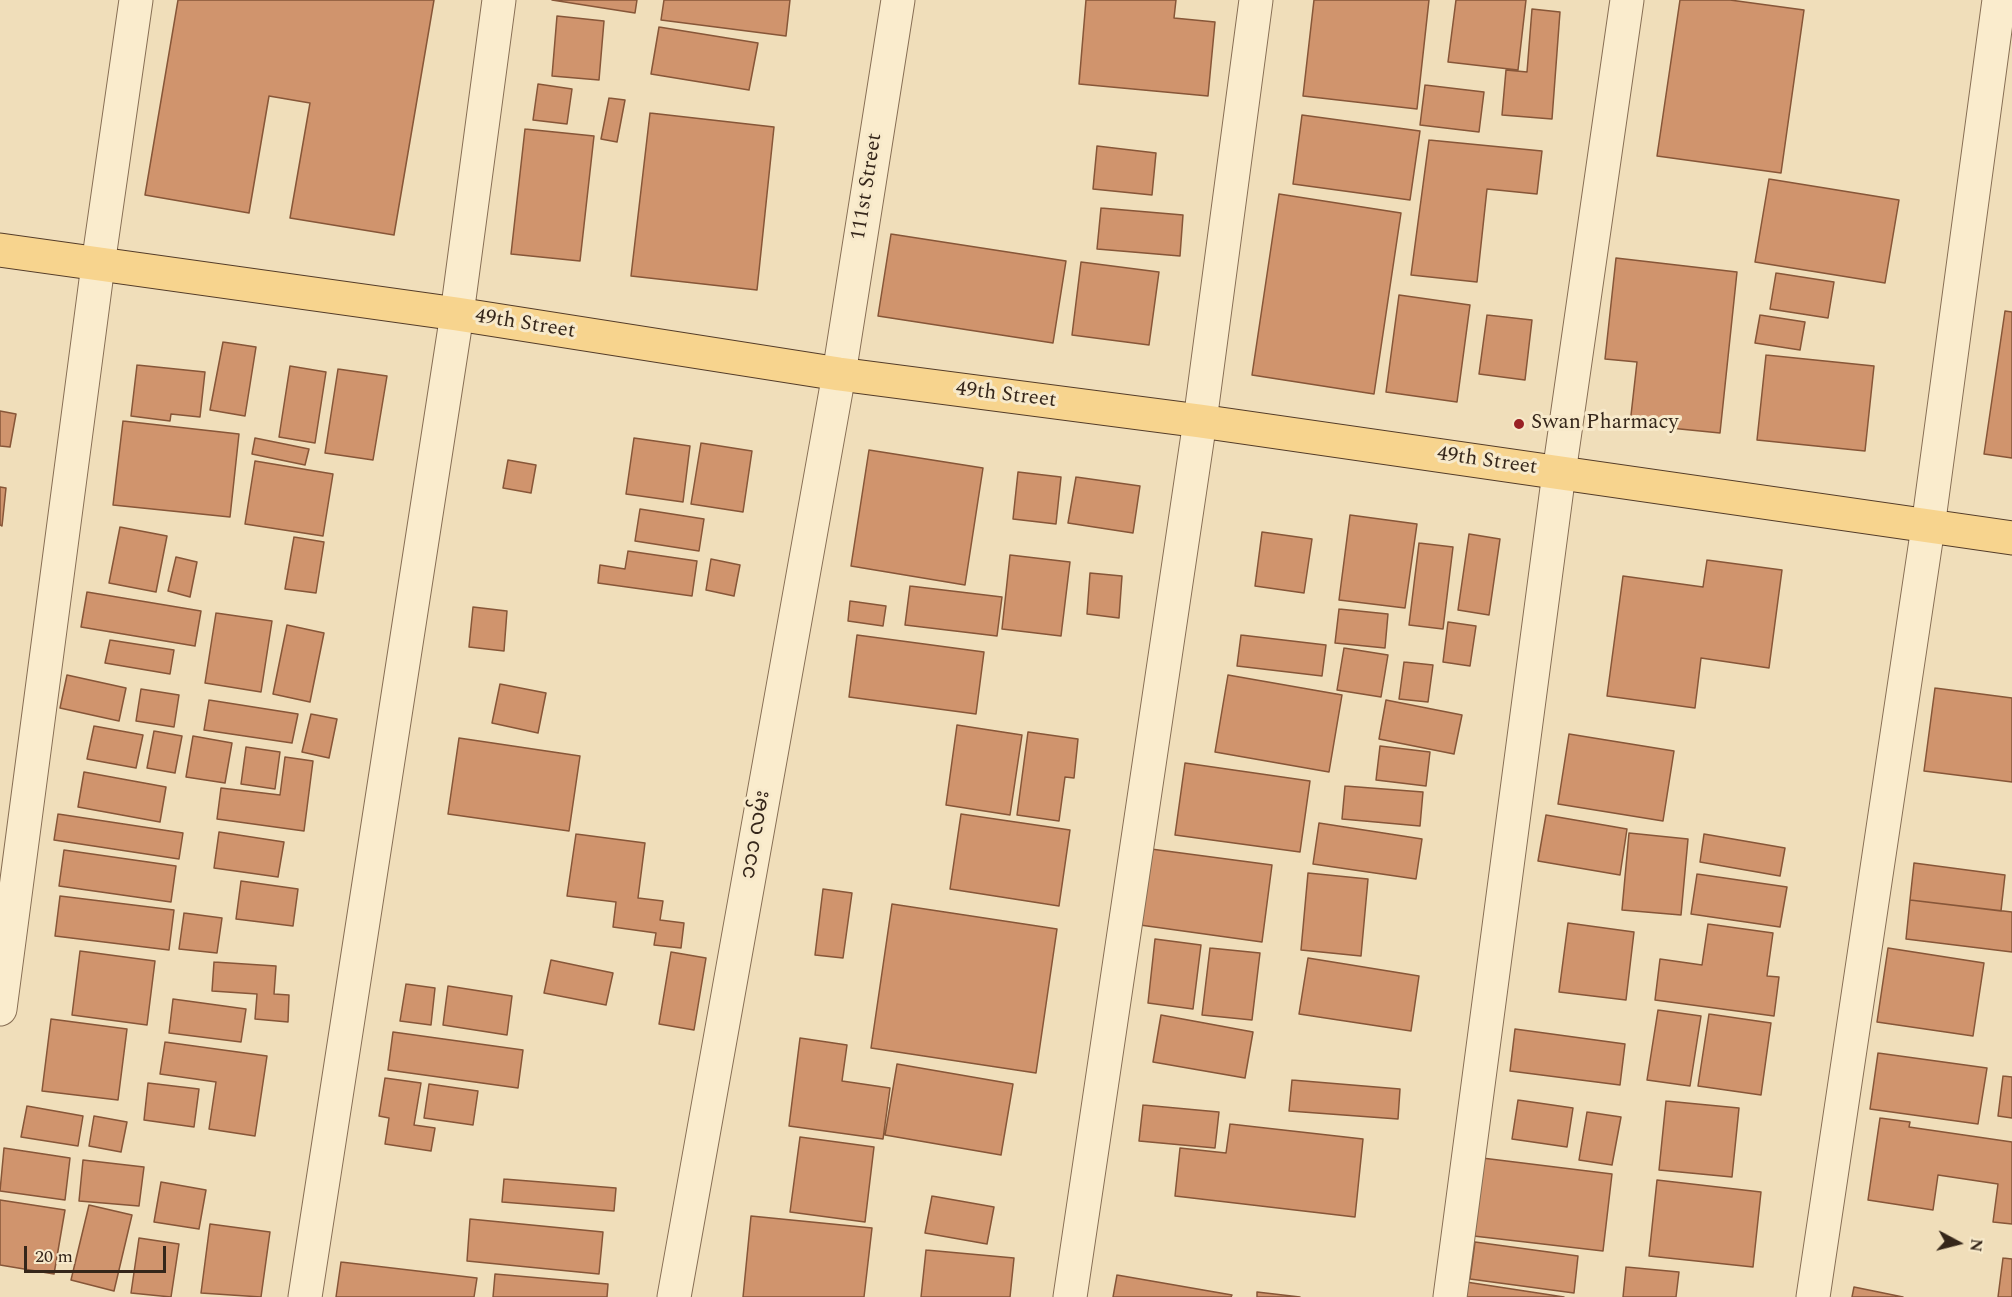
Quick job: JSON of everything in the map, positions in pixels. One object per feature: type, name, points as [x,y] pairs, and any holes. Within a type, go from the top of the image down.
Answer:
[{"type":"main road","name":"49th Street","points":[[0,250],[457,314],[839,374],[1200,421],[2012,538]]},
{"type":"street","points":[[0,1009],[98,265],[136,0]]},
{"type":"street","points":[[305,1297],[457,314],[499,0]]},
{"type":"street","name":"111st Street","points":[[839,374],[898,0]]},
{"type":"street","points":[[1070,1297],[1200,421],[1256,0]]},
{"type":"street","points":[[1450,1297],[1559,473],[1627,0]]},
{"type":"street","points":[[1813,1297],[1928,527],[1999,0]]},
{"type":"street","name":"၁၁၁ လမ်း","points":[[674,1297],[839,374]]},
{"type":"building","points":[[178,0],[434,0],[394,235],[290,218],[310,103],[269,96],[249,213],[145,195]]},
{"type":"building","points":[[552,0],[637,0],[635,13]]},
{"type":"building","points":[[664,0],[790,0],[786,36],[661,20]]},
{"type":"building","points":[[1086,0],[1176,0],[1174,18],[1215,22],[1208,96],[1079,84]]},
{"type":"building","points":[[1314,0],[1429,0],[1417,109],[1303,96]]},
{"type":"building","points":[[1456,0],[1526,0],[1518,70],[1448,62]]},
{"type":"building","points":[[1680,0],[1730,0],[1804,10],[1781,173],[1657,156]]},
{"type":"building","points":[[1532,9],[1560,12],[1552,119],[1502,115],[1506,70],[1527,72]]},
{"type":"building","points":[[557,16],[604,21],[599,80],[552,76]]},
{"type":"building","points":[[659,27],[758,43],[749,90],[651,74]]},
{"type":"building","points":[[538,84],[572,89],[567,124],[533,120]]},
{"type":"building","points":[[1425,85],[1484,92],[1479,132],[1420,125]]},
{"type":"building","points":[[609,98],[625,100],[617,142],[601,139]]},
{"type":"building","points":[[650,113],[774,127],[757,290],[631,276]]},
{"type":"building","points":[[1302,115],[1420,131],[1410,200],[1293,184]]},
{"type":"building","points":[[525,129],[594,136],[580,261],[511,254]]},
{"type":"building","points":[[1429,140],[1542,151],[1537,194],[1487,189],[1477,282],[1411,275]]},
{"type":"building","points":[[1097,146],[1156,153],[1152,195],[1093,189]]},
{"type":"building","points":[[1769,179],[1899,200],[1885,283],[1755,262]]},
{"type":"building","points":[[1279,194],[1401,213],[1374,394],[1252,375]]},
{"type":"building","points":[[1101,208],[1183,215],[1180,256],[1097,249]]},
{"type":"building","points":[[891,234],[1066,261],[1053,343],[878,316]]},
{"type":"building","points":[[1616,258],[1737,272],[1720,433],[1630,424],[1637,362],[1605,359]]},
{"type":"building","points":[[1081,262],[1159,272],[1149,345],[1072,335]]},
{"type":"building","points":[[1776,273],[1834,282],[1828,318],[1770,309]]},
{"type":"building","points":[[1399,295],[1470,305],[1457,402],[1386,392]]},
{"type":"building","points":[[2005,311],[2012,312],[2012,458],[1984,454]]},
{"type":"building","points":[[1487,315],[1532,320],[1525,380],[1479,374]]},
{"type":"building","points":[[1760,315],[1805,322],[1800,350],[1755,343]]},
{"type":"building","points":[[223,342],[256,347],[245,416],[210,410]]},
{"type":"building","points":[[1766,355],[1874,366],[1865,451],[1757,440]]},
{"type":"building","points":[[137,365],[205,372],[200,417],[171,414],[170,421],[131,416]]},
{"type":"building","points":[[290,366],[326,372],[315,443],[279,437]]},
{"type":"building","points":[[338,369],[387,376],[373,460],[325,453]]},
{"type":"building","points":[[0,411],[16,414],[10,447],[0,446]]},
{"type":"building","points":[[123,421],[239,434],[230,517],[113,505]]},
{"type":"building","points":[[255,438],[309,449],[305,465],[252,454]]},
{"type":"building","points":[[634,438],[690,446],[683,502],[626,494]]},
{"type":"building","points":[[701,443],[752,451],[743,512],[691,504]]},
{"type":"building","points":[[869,450],[983,468],[965,585],[851,566]]},
{"type":"building","points":[[508,460],[536,465],[531,493],[503,488]]},
{"type":"building","points":[[255,461],[333,474],[323,536],[245,524]]},
{"type":"building","points":[[1018,472],[1061,477],[1056,524],[1013,519]]},
{"type":"building","points":[[1076,477],[1140,486],[1133,533],[1068,523]]},
{"type":"building","points":[[0,487],[6,488],[2,526],[0,525]]},
{"type":"building","points":[[640,509],[704,519],[699,551],[635,541]]},
{"type":"building","points":[[1350,515],[1417,524],[1405,608],[1339,600]]},
{"type":"building","points":[[120,527],[167,536],[156,592],[109,583]]},
{"type":"building","points":[[1262,532],[1312,539],[1304,593],[1255,586]]},
{"type":"building","points":[[1469,534],[1500,539],[1489,615],[1458,610]]},
{"type":"building","points":[[294,537],[324,542],[316,593],[285,589]]},
{"type":"building","points":[[1419,543],[1453,547],[1443,629],[1409,625]]},
{"type":"building","points":[[628,551],[697,561],[692,596],[598,583],[600,565],[625,569]]},
{"type":"building","points":[[1010,555],[1070,562],[1061,636],[1002,629]]},
{"type":"building","points":[[176,557],[197,562],[190,597],[168,591]]},
{"type":"building","points":[[711,559],[740,565],[734,596],[706,590]]},
{"type":"building","points":[[1707,560],[1782,570],[1769,668],[1701,658],[1695,708],[1607,696],[1623,576],[1703,587]]},
{"type":"building","points":[[1090,573],[1122,576],[1119,618],[1087,614]]},
{"type":"building","points":[[910,586],[1002,597],[997,636],[905,625]]},
{"type":"building","points":[[87,592],[201,611],[195,646],[81,627]]},
{"type":"building","points":[[850,601],[886,606],[883,626],[848,621]]},
{"type":"building","points":[[473,607],[507,611],[504,651],[469,647]]},
{"type":"building","points":[[1339,609],[1388,614],[1385,648],[1335,643]]},
{"type":"building","points":[[216,613],[272,621],[261,692],[205,683]]},
{"type":"building","points":[[1448,622],[1476,626],[1470,666],[1443,662]]},
{"type":"building","points":[[287,625],[324,633],[310,702],[273,694]]},
{"type":"building","points":[[857,635],[984,652],[976,714],[849,697]]},
{"type":"building","points":[[1241,635],[1326,645],[1322,676],[1237,666]]},
{"type":"building","points":[[110,640],[174,650],[170,674],[105,663]]},
{"type":"building","points":[[1344,648],[1388,655],[1381,697],[1337,690]]},
{"type":"building","points":[[1404,662],[1433,665],[1428,702],[1399,699]]},
{"type":"building","points":[[67,675],[126,688],[119,721],[60,708]]},
{"type":"building","points":[[1228,675],[1342,695],[1329,772],[1215,752]]},
{"type":"building","points":[[500,684],[546,693],[538,733],[492,723]]},
{"type":"building","points":[[1935,688],[2012,698],[2012,782],[1924,771]]},
{"type":"building","points":[[141,689],[179,695],[174,727],[136,721]]},
{"type":"building","points":[[209,700],[298,714],[292,743],[204,730]]},
{"type":"building","points":[[1386,700],[1462,715],[1454,754],[1379,739]]},
{"type":"building","points":[[311,714],[337,719],[329,758],[302,752]]},
{"type":"building","points":[[957,725],[1022,735],[1010,815],[946,805]]},
{"type":"building","points":[[94,726],[143,735],[136,768],[87,759]]},
{"type":"building","points":[[154,731],[182,736],[175,773],[147,768]]},
{"type":"building","points":[[1028,732],[1078,739],[1074,778],[1065,777],[1059,821],[1017,815]]},
{"type":"building","points":[[1569,734],[1674,751],[1663,821],[1558,804]]},
{"type":"building","points":[[193,736],[232,743],[225,783],[186,777]]},
{"type":"building","points":[[459,738],[580,756],[569,831],[448,814]]},
{"type":"building","points":[[1380,746],[1430,752],[1426,786],[1376,780]]},
{"type":"building","points":[[246,747],[280,752],[275,789],[241,784]]},
{"type":"building","points":[[285,757],[313,761],[304,831],[217,819],[221,788],[280,795]]},
{"type":"building","points":[[1185,763],[1310,781],[1300,852],[1175,835]]},
{"type":"building","points":[[84,772],[166,787],[160,822],[78,807]]},
{"type":"building","points":[[1345,786],[1423,792],[1420,826],[1342,819]]},
{"type":"building","points":[[58,814],[183,833],[179,859],[54,840]]},
{"type":"building","points":[[961,814],[1070,830],[1059,906],[950,889]]},
{"type":"building","points":[[1546,815],[1627,829],[1620,875],[1538,861]]},
{"type":"building","points":[[1319,823],[1422,839],[1416,879],[1313,864]]},
{"type":"building","points":[[219,832],[284,842],[278,877],[214,868]]},
{"type":"building","points":[[1629,833],[1688,839],[1681,915],[1622,910]]},
{"type":"building","points":[[576,834],[645,843],[638,898],[663,901],[660,920],[684,923],[681,948],[654,945],[656,933],[613,927],[616,902],[567,896]]},
{"type":"building","points":[[1704,834],[1785,848],[1780,876],[1700,862]]},
{"type":"building","points":[[1151,849],[1272,865],[1262,942],[1140,925]]},
{"type":"building","points":[[64,850],[176,866],[171,902],[59,886]]},
{"type":"building","points":[[1914,863],[2005,875],[2001,911],[1910,900]]},
{"type":"building","points":[[1308,873],[1368,879],[1361,956],[1301,950]]},
{"type":"building","points":[[1697,874],[1787,887],[1780,927],[1691,914]]},
{"type":"building","points":[[241,881],[298,889],[293,926],[236,919]]},
{"type":"building","points":[[823,889],[852,893],[843,958],[815,955]]},
{"type":"building","points":[[60,896],[174,910],[169,950],[55,936]]},
{"type":"building","points":[[1910,900],[2012,912],[2012,952],[1906,939]]},
{"type":"building","points":[[892,904],[1057,929],[1036,1073],[871,1048]]},
{"type":"building","points":[[184,913],[222,918],[217,953],[179,949]]},
{"type":"building","points":[[1568,923],[1634,932],[1626,1000],[1559,992]]},
{"type":"building","points":[[1708,924],[1773,933],[1767,976],[1779,977],[1774,1016],[1655,1000],[1660,959],[1702,965]]},
{"type":"building","points":[[1155,939],[1201,945],[1193,1009],[1148,1003]]},
{"type":"building","points":[[1210,948],[1260,953],[1252,1020],[1202,1015]]},
{"type":"building","points":[[1888,948],[1984,963],[1973,1036],[1877,1022]]},
{"type":"building","points":[[80,951],[155,961],[147,1025],[72,1015]]},
{"type":"building","points":[[671,952],[706,958],[694,1030],[659,1024]]},
{"type":"building","points":[[1308,958],[1419,976],[1411,1031],[1299,1014]]},
{"type":"building","points":[[551,960],[613,973],[606,1005],[544,993]]},
{"type":"building","points":[[214,962],[276,966],[274,994],[289,995],[288,1022],[255,1019],[257,994],[212,991]]},
{"type":"building","points":[[406,984],[435,988],[431,1025],[400,1021]]},
{"type":"building","points":[[448,986],[512,996],[507,1035],[443,1025]]},
{"type":"building","points":[[173,999],[246,1009],[241,1042],[169,1033]]},
{"type":"building","points":[[1658,1010],[1701,1016],[1690,1086],[1647,1080]]},
{"type":"building","points":[[1709,1014],[1771,1023],[1761,1095],[1698,1086]]},
{"type":"building","points":[[1161,1015],[1253,1032],[1245,1078],[1153,1062]]},
{"type":"building","points":[[51,1019],[127,1029],[118,1100],[42,1091]]},
{"type":"building","points":[[1515,1029],[1625,1044],[1620,1085],[1510,1071]]},
{"type":"building","points":[[393,1032],[523,1050],[518,1088],[388,1070]]},
{"type":"building","points":[[800,1038],[847,1045],[842,1081],[890,1088],[883,1139],[789,1126]]},
{"type":"building","points":[[165,1042],[267,1056],[255,1136],[209,1129],[216,1082],[160,1074]]},
{"type":"building","points":[[1878,1053],[1987,1068],[1978,1124],[1870,1109]]},
{"type":"building","points":[[897,1064],[1013,1084],[1001,1155],[885,1135]]},
{"type":"building","points":[[2003,1076],[2012,1077],[2012,1118],[1998,1116]]},
{"type":"building","points":[[385,1078],[421,1083],[414,1125],[435,1128],[431,1151],[385,1144],[389,1118],[379,1116]]},
{"type":"building","points":[[1292,1080],[1400,1089],[1398,1119],[1289,1111]]},
{"type":"building","points":[[148,1083],[199,1089],[194,1127],[144,1120]]},
{"type":"building","points":[[429,1084],[478,1091],[473,1125],[424,1118]]},
{"type":"building","points":[[1518,1100],[1573,1108],[1567,1147],[1512,1139]]},
{"type":"building","points":[[1666,1101],[1739,1108],[1732,1177],[1659,1170]]},
{"type":"building","points":[[1143,1105],[1219,1112],[1215,1148],[1139,1141]]},
{"type":"building","points":[[27,1106],[83,1116],[78,1146],[21,1137]]},
{"type":"building","points":[[1587,1112],[1621,1117],[1612,1165],[1579,1160]]},
{"type":"building","points":[[94,1116],[127,1122],[121,1152],[89,1146]]},
{"type":"building","points":[[1880,1118],[1910,1122],[1909,1127],[2012,1142],[2012,1224],[1993,1222],[1998,1184],[1938,1175],[1933,1210],[1868,1200]]},
{"type":"building","points":[[1230,1124],[1363,1139],[1355,1217],[1175,1196],[1180,1148],[1226,1153]]},
{"type":"building","points":[[800,1137],[874,1147],[865,1222],[790,1212]]},
{"type":"building","points":[[4,1148],[70,1158],[65,1200],[0,1191]]},
{"type":"building","points":[[1474,1157],[1612,1174],[1603,1251],[1465,1235]]},
{"type":"building","points":[[83,1160],[144,1167],[139,1206],[79,1201]]},
{"type":"building","points":[[504,1179],[616,1188],[614,1211],[502,1202]]},
{"type":"building","points":[[1657,1180],[1761,1192],[1753,1267],[1649,1256]]},
{"type":"building","points":[[161,1182],[206,1190],[199,1229],[154,1222]]},
{"type":"building","points":[[932,1196],[994,1207],[987,1244],[925,1233]]},
{"type":"building","points":[[0,1200],[65,1210],[54,1274],[0,1265]]},
{"type":"building","points":[[89,1205],[132,1215],[114,1291],[71,1280]]},
{"type":"building","points":[[751,1216],[872,1228],[864,1297],[743,1297]]},
{"type":"building","points":[[470,1219],[603,1232],[599,1274],[467,1261]]},
{"type":"building","points":[[210,1224],[270,1232],[261,1297],[201,1293]]},
{"type":"building","points":[[139,1238],[179,1244],[171,1297],[131,1293]]},
{"type":"building","points":[[1475,1242],[1578,1256],[1574,1293],[1470,1279]]},
{"type":"building","points":[[926,1250],[1014,1258],[1010,1297],[921,1297]]},
{"type":"building","points":[[2003,1258],[2012,1259],[2012,1297],[1998,1297]]},
{"type":"building","points":[[341,1262],[477,1278],[474,1297],[336,1297]]},
{"type":"building","points":[[1626,1267],[1679,1272],[1676,1297],[1623,1297]]},
{"type":"building","points":[[495,1274],[608,1284],[607,1297],[493,1297]]},
{"type":"building","points":[[1117,1275],[1232,1295],[1231,1297],[1113,1297]]},
{"type":"building","points":[[1466,1282],[1564,1297],[1463,1297]]},
{"type":"building","points":[[1854,1287],[1903,1297],[1852,1297]]},
{"type":"building","points":[[1257,1292],[1300,1297],[1257,1297]]},
{"type":"place","name":"Swan Pharmacy","points":[[1519,424]]}]
